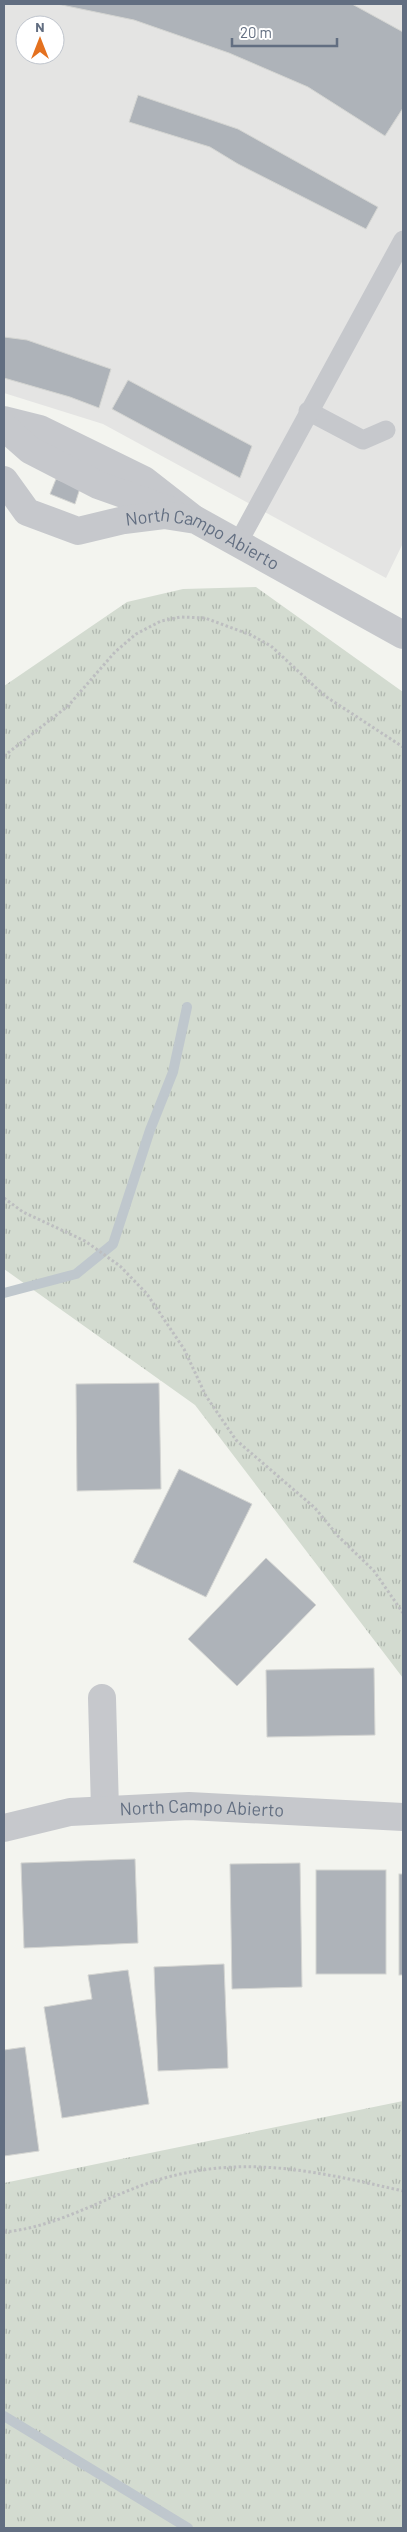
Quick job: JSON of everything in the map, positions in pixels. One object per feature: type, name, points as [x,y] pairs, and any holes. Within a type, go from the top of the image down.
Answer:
[{"type":"street","points":[[4,420],[40,429],[144,480],[196,520]]},
{"type":"street","points":[[4,427],[30,450],[98,485],[196,520]]},
{"type":"street","name":"North Campo Abierto","points":[[4,480],[27,512],[78,531],[124,520],[164,515],[196,520],[403,635]]},
{"type":"street","points":[[102,1698],[105,1810]]},
{"type":"street","name":"North Campo Abierto","points":[[4,1828],[70,1812],[189,1806],[403,1817]]},
{"type":"lane","points":[[238,543],[308,411],[403,240]]},
{"type":"lane","points":[[308,411],[363,440],[386,430]]},
{"type":"path","points":[[4,756],[68,706],[115,652],[136,634],[160,621],[181,617],[205,618],[251,635],[272,646],[325,696],[403,747]]},
{"type":"path","points":[[4,1198],[23,1212],[85,1241],[120,1266],[147,1294],[178,1341],[206,1396],[236,1440],[315,1508],[338,1536],[374,1571],[403,1613]]},
{"type":"path","points":[[4,2232],[26,2230],[58,2222],[95,2203],[161,2179],[210,2168],[256,2165],[286,2168],[323,2173],[403,2191]]},
{"type":"shaded area","points":[[4,4],[403,4],[403,543],[386,578],[103,424],[4,393]]},
{"type":"green space","points":[[256,587],[403,692],[403,1678],[195,1405],[4,1269],[4,686],[127,602],[183,589]]},
{"type":"green space","points":[[403,2101],[403,2528],[4,2528],[4,2183]]},
{"type":"building","points":[[57,4],[352,4],[403,32],[403,108],[385,136],[308,87],[229,53],[134,20]]},
{"type":"building","points":[[138,95],[238,129],[378,207],[366,229],[238,164],[210,147],[129,122]]},
{"type":"building","points":[[4,337],[27,340],[111,369],[99,408],[70,397],[4,378]]},
{"type":"building","points":[[128,380],[252,446],[240,478],[112,409]]},
{"type":"building","points":[[56,479],[80,488],[75,504],[50,494]]},
{"type":"building","points":[[159,1383],[161,1489],[77,1491],[76,1384]]},
{"type":"building","points":[[179,1469],[252,1504],[206,1597],[133,1562]]},
{"type":"building","points":[[266,1558],[316,1605],[237,1686],[188,1639]]},
{"type":"building","points":[[374,1668],[375,1735],[267,1737],[266,1670]]},
{"type":"building","points":[[135,1859],[138,1943],[24,1948],[21,1863]]},
{"type":"building","points":[[300,1863],[302,1987],[232,1989],[230,1864]]},
{"type":"building","points":[[316,1870],[386,1870],[386,1974],[316,1974]]},
{"type":"building","points":[[399,1874],[403,1874],[403,1975],[399,1975]]},
{"type":"building","points":[[224,1964],[228,2068],[158,2071],[154,1967]]},
{"type":"building","points":[[128,1970],[149,2104],[62,2118],[44,2007],[92,1999],[88,1975]]},
{"type":"building","points":[[25,2047],[39,2151],[4,2156],[4,2050]]},
{"type":"waterway","points":[[4,1293],[76,1274],[113,1244],[150,1130],[173,1072],[187,1007]]},
{"type":"waterway","points":[[4,2416],[188,2528]]}]
